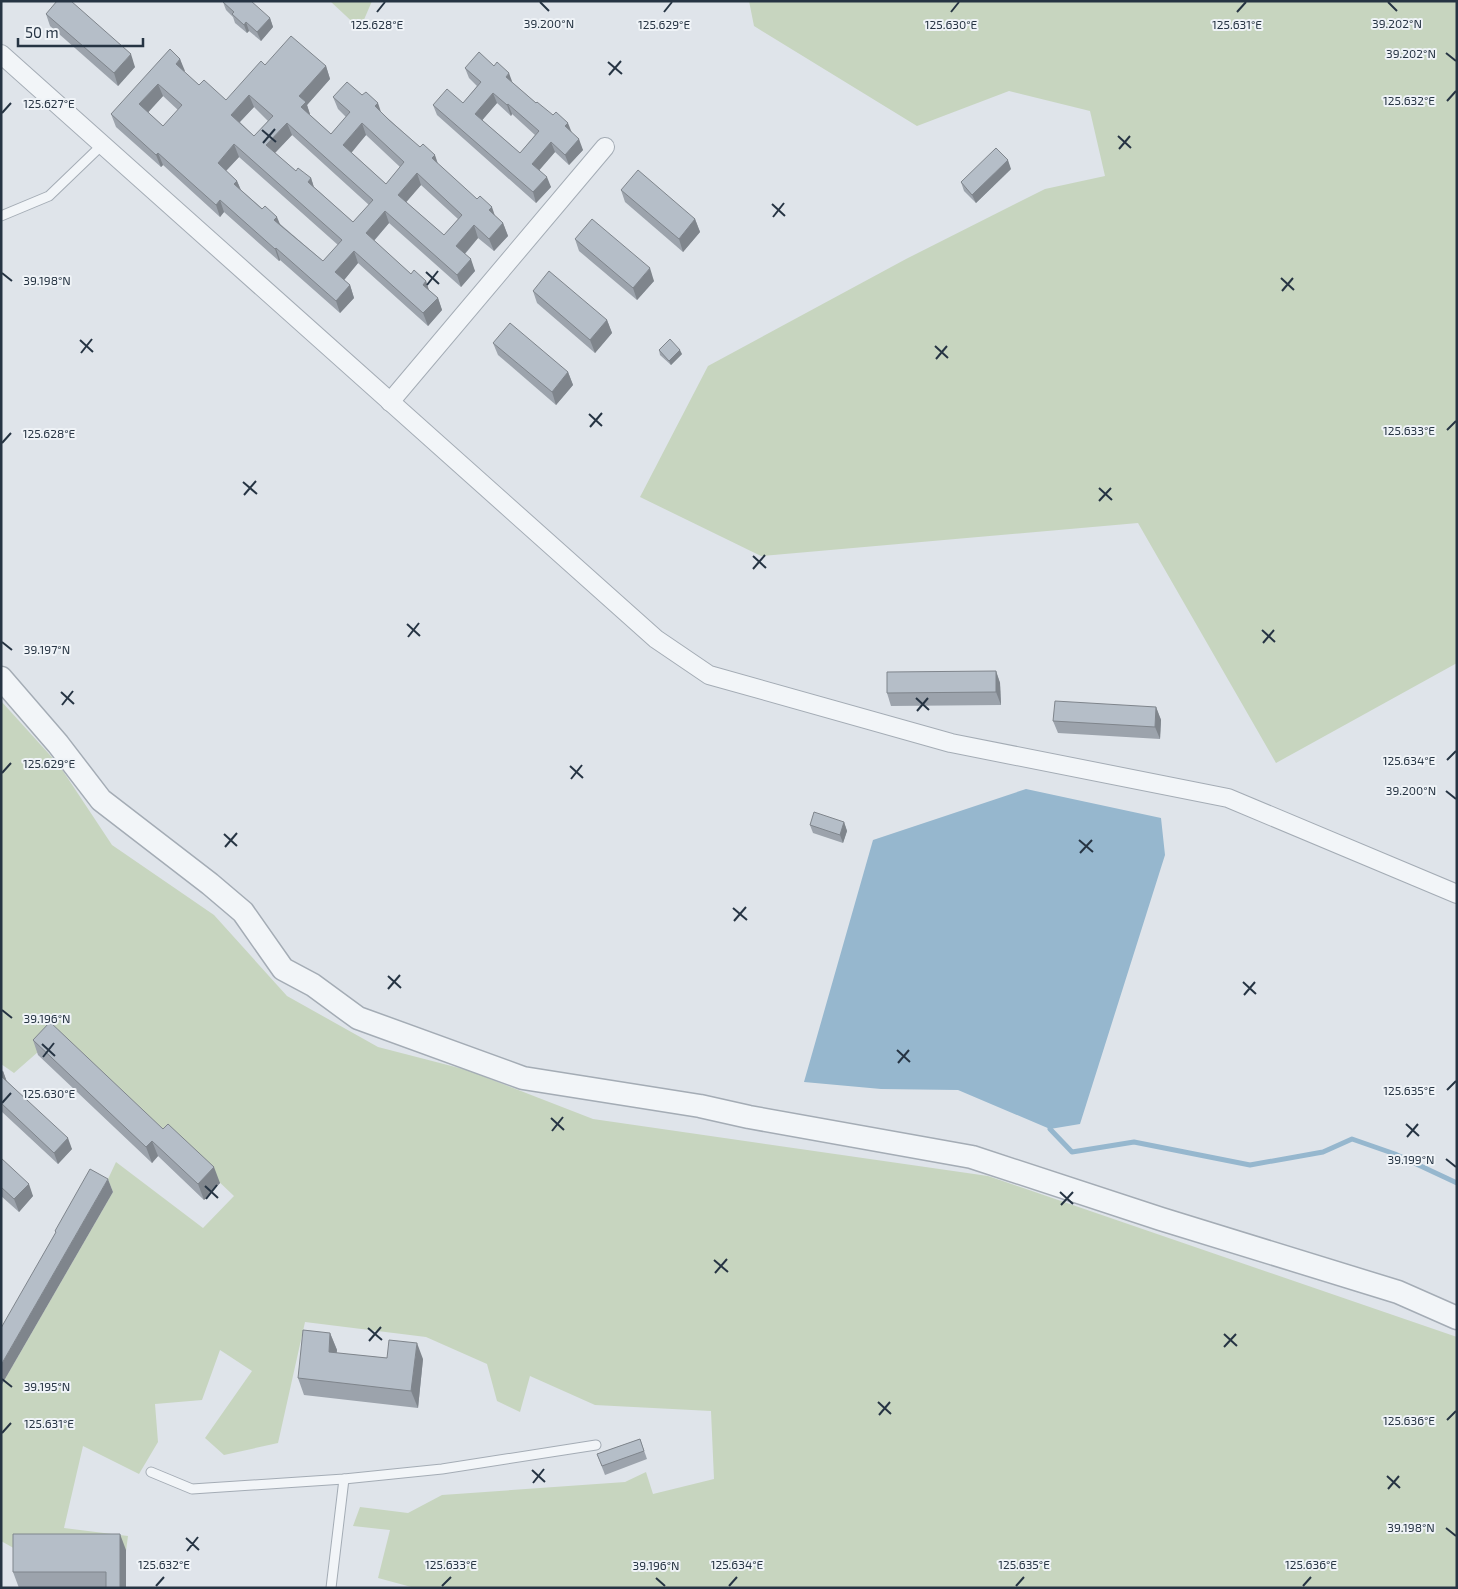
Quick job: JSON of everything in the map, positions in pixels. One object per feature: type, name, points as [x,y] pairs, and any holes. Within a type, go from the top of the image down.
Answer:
[{"type":"street","points":[[1,54],[656,639],[709,676],[951,743],[1228,798],[1457,894]]},
{"type":"street","points":[[390,402],[604,147]]},
{"type":"street","points":[[1,678],[58,744],[101,800],[210,884],[243,912],[283,969],[313,985],[358,1018],[523,1078],[700,1106],[749,1117],[972,1157],[1151,1216],[1398,1292],[1457,1318]]},
{"type":"lane","points":[[1,216],[49,196],[102,145]]},
{"type":"lane","points":[[151,1472],[192,1489],[344,1479],[442,1469],[596,1445]]},
{"type":"lane","points":[[331,1588],[344,1479]]},
{"type":"green space","points":[[330,1],[372,1],[360,29]]},
{"type":"green space","points":[[749,1],[1457,1],[1457,663],[1276,763],[1138,523],[761,556],[640,497],[708,366],[906,259],[1045,189],[1105,176],[1090,111],[1009,91],[917,126],[754,26]]},
{"type":"green space","points":[[1,701],[59,765],[112,845],[214,915],[287,996],[378,1047],[467,1070],[593,1119],[988,1176],[1457,1337],[1457,1588],[415,1588],[378,1578],[390,1530],[353,1526],[360,1507],[408,1513],[442,1495],[625,1482],[646,1472],[653,1494],[714,1479],[711,1411],[595,1405],[530,1376],[520,1412],[497,1401],[487,1364],[426,1337],[305,1322],[278,1443],[224,1455],[205,1438],[252,1371],[220,1350],[202,1400],[155,1404],[158,1442],[139,1474],[83,1446],[64,1528],[128,1536],[126,1551],[19,1551],[1,1541],[1,1386],[113,1192],[108,1179],[116,1162],[203,1228],[234,1196],[174,1139],[55,1037],[14,1073],[1,1064]]},
{"type":"water","points":[[1026,789],[1161,818],[1165,855],[1080,1124],[1050,1129],[958,1090],[881,1089],[804,1082],[873,840]]},
{"type":"building","points":[[57,1],[71,1],[131,54],[114,73],[46,14]]},
{"type":"building","points":[[224,1],[251,1],[270,18],[257,32],[246,22],[244,25],[232,14],[234,12]]},
{"type":"building","points":[[291,36],[326,66],[299,96],[306,102],[301,107],[331,134],[350,112],[333,97],[347,82],[362,95],[366,92],[378,103],[375,106],[389,120],[420,147],[423,144],[435,155],[432,158],[477,199],[480,196],[492,207],[489,210],[503,223],[489,239],[474,225],[456,246],[471,259],[457,275],[385,211],[366,233],[411,274],[414,270],[426,281],[423,285],[438,298],[423,313],[354,251],[335,272],[350,285],[336,301],[220,200],[216,205],[158,153],[156,155],[111,114],[170,49],[180,59],[176,64],[199,85],[204,80],[226,100],[261,61],[265,65]],"holes":[[[158,84],[182,105],[163,126],[139,104]],[[249,95],[273,116],[254,136],[231,115]],[[287,123],[373,200],[353,222],[308,182],[311,178],[298,168],[296,171],[266,145]],[[362,123],[404,162],[386,184],[343,145]],[[234,144],[342,240],[323,261],[274,220],[277,217],[265,206],[262,209],[234,184],[237,181],[218,163]],[[417,173],[462,215],[444,235],[398,195]]]},
{"type":"building","points":[[479,52],[494,66],[497,62],[509,73],[506,77],[553,115],[556,112],[568,123],[565,126],[579,139],[565,155],[551,142],[532,164],[547,177],[533,192],[433,105],[447,89],[463,103],[481,82],[465,68]],"holes":[[[493,93],[539,131],[520,153],[475,114]]]},
{"type":"building","points":[[996,148],[1008,160],[972,195],[961,182]]},
{"type":"building","points":[[638,170],[695,219],[679,239],[621,190]]},
{"type":"building","points":[[592,219],[650,268],[633,288],[575,239]]},
{"type":"building","points":[[549,271],[607,320],[590,340],[533,291]]},
{"type":"building","points":[[510,323],[568,372],[552,392],[493,343]]},
{"type":"building","points":[[670,339],[680,350],[669,361],[659,350]]},
{"type":"building","points":[[996,671],[996,692],[887,693],[887,672]]},
{"type":"building","points":[[1055,701],[1156,707],[1155,727],[1053,721]]},
{"type":"building","points":[[814,812],[844,822],[840,835],[810,825]]},
{"type":"building","points":[[50,1022],[163,1129],[168,1124],[214,1167],[198,1184],[152,1141],[146,1147],[33,1040]]},
{"type":"building","points":[[1,1076],[68,1138],[54,1153],[1,1103]]},
{"type":"building","points":[[1,1158],[29,1184],[14,1199],[1,1187]]},
{"type":"building","points":[[90,1169],[108,1179],[1,1365],[1,1328]]},
{"type":"building","points":[[303,1330],[330,1333],[329,1352],[387,1358],[389,1340],[417,1343],[411,1391],[298,1378]]},
{"type":"building","points":[[640,1439],[644,1451],[602,1466],[597,1454]]},
{"type":"building","points":[[13,1534],[120,1534],[120,1588],[106,1588],[106,1572],[13,1572]]},
{"type":"waterway","points":[[1050,1129],[1072,1152],[1134,1142],[1250,1165],[1323,1152],[1352,1139],[1395,1154],[1457,1183]]}]
